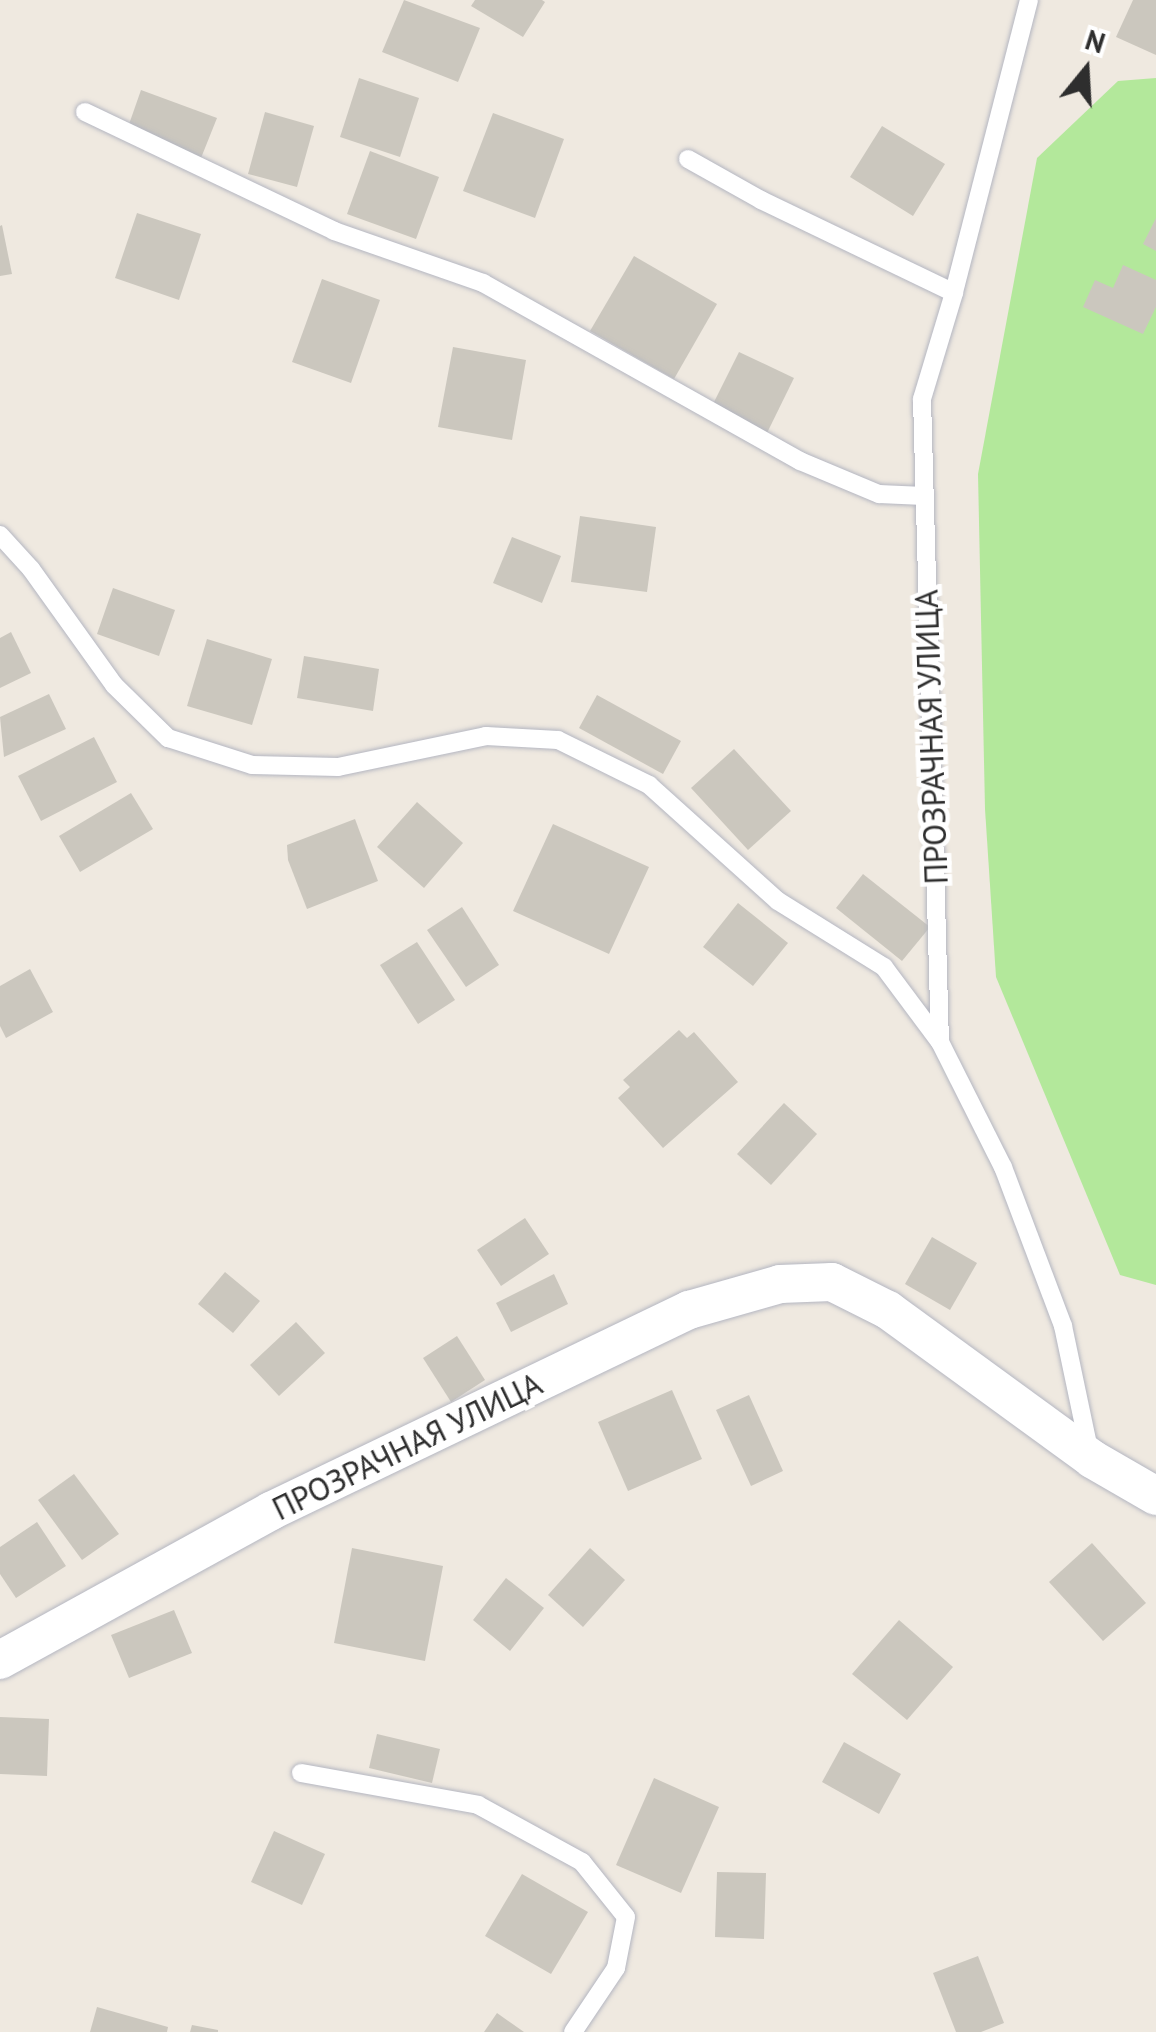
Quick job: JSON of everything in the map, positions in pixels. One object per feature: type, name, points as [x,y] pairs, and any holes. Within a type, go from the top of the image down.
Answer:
[{"type":"street","name":"ПРОЗРАЧНАЯ УЛИЦА","points":[[0,1660],[271,1511],[689,1310],[780,1284],[832,1282],[888,1310],[1092,1459]]},
{"type":"street","points":[[1092,1459],[1156,1496]]},
{"type":"lane","name":"ПРОЗРАЧНАЯ УЛИЦА","points":[[1029,0],[954,294],[922,399],[940,1042],[1004,1166],[1063,1326],[1092,1459]]},
{"type":"lane","points":[[86,112],[334,231],[483,283],[800,461],[879,494],[924,496]]},
{"type":"lane","points":[[688,158],[761,200],[954,294]]},
{"type":"lane","points":[[0,535],[30,569],[114,685],[168,738],[252,765],[338,767],[486,736],[558,740],[649,785],[778,901],[884,967],[940,1042]]},
{"type":"lane","points":[[301,1773],[478,1805],[582,1862],[626,1917],[616,1968],[573,2032]]},
{"type":"green space","points":[[1156,78],[1156,1285],[1120,1275],[996,977],[985,809],[978,474],[1037,158],[1118,81]]},
{"type":"building","points":[[404,0],[480,28],[458,82],[382,52]]},
{"type":"building","points":[[475,0],[545,2],[523,37],[471,6]]},
{"type":"building","points":[[1133,0],[1156,0],[1156,55],[1116,37]]},
{"type":"building","points":[[359,78],[419,98],[400,157],[340,137]]},
{"type":"building","points":[[141,90],[217,118],[201,158],[127,130]]},
{"type":"building","points":[[265,112],[314,126],[297,187],[248,174]]},
{"type":"building","points":[[493,113],[564,139],[535,218],[463,191]]},
{"type":"building","points":[[882,126],[945,164],[913,216],[850,177]]},
{"type":"building","points":[[370,151],[439,177],[416,239],[347,214]]},
{"type":"building","points":[[137,213],[201,234],[179,300],[115,278]]},
{"type":"building","points":[[1156,218],[1156,251],[1143,244]]},
{"type":"building","points":[[0,226],[12,274],[0,276]]},
{"type":"building","points":[[634,256],[717,304],[674,379],[590,331]]},
{"type":"building","points":[[1123,265],[1156,280],[1156,307],[1143,334],[1083,307],[1095,280],[1113,288]]},
{"type":"building","points":[[322,279],[380,300],[351,383],[292,362]]},
{"type":"building","points":[[453,347],[526,360],[512,440],[438,427]]},
{"type":"building","points":[[739,352],[794,378],[767,433],[712,406]]},
{"type":"building","points":[[580,516],[656,527],[647,592],[571,582]]},
{"type":"building","points":[[512,537],[561,556],[542,603],[493,583]]},
{"type":"building","points":[[113,588],[175,610],[159,656],[97,634]]},
{"type":"building","points":[[11,632],[31,673],[0,688],[0,638]]},
{"type":"building","points":[[207,639],[272,659],[252,725],[187,706]]},
{"type":"building","points":[[304,656],[379,669],[373,711],[297,698]]},
{"type":"building","points":[[49,694],[66,729],[4,757],[0,717]]},
{"type":"building","points":[[597,695],[681,741],[663,774],[579,728]]},
{"type":"building","points":[[94,737],[117,782],[41,821],[18,776]]},
{"type":"building","points":[[734,749],[791,811],[748,850],[691,788]]},
{"type":"building","points":[[131,793],[153,829],[80,872],[59,836]]},
{"type":"building","points":[[417,802],[463,843],[424,888],[377,847]]},
{"type":"building","points":[[355,819],[378,881],[307,909],[288,860],[287,845]]},
{"type":"building","points":[[553,824],[649,867],[609,954],[513,911]]},
{"type":"building","points":[[863,874],[930,927],[902,961],[836,908]]},
{"type":"building","points":[[738,903],[788,943],[753,986],[703,947]]},
{"type":"building","points":[[462,907],[499,965],[466,987],[427,930]]},
{"type":"building","points":[[417,942],[455,1000],[418,1024],[380,965]]},
{"type":"building","points":[[30,969],[53,1012],[6,1038],[0,1026],[0,986]]},
{"type":"building","points":[[679,1030],[687,1038],[694,1032],[738,1082],[663,1148],[618,1098],[630,1087],[623,1080]]},
{"type":"building","points":[[784,1103],[817,1134],[771,1185],[737,1154]]},
{"type":"building","points":[[525,1218],[549,1254],[501,1286],[477,1250]]},
{"type":"building","points":[[932,1237],[977,1263],[950,1310],[905,1284]]},
{"type":"building","points":[[225,1272],[260,1301],[233,1333],[198,1304]]},
{"type":"building","points":[[554,1274],[568,1304],[511,1332],[496,1303]]},
{"type":"building","points":[[296,1322],[325,1353],[279,1396],[250,1365]]},
{"type":"building","points":[[457,1336],[485,1380],[451,1402],[423,1358]]},
{"type":"building","points":[[672,1390],[702,1459],[628,1491],[598,1422]]},
{"type":"building","points":[[749,1395],[783,1471],[751,1486],[716,1410]]},
{"type":"building","points":[[74,1474],[119,1534],[82,1560],[38,1500]]},
{"type":"building","points":[[37,1522],[66,1566],[16,1598],[0,1574],[0,1547]]},
{"type":"building","points":[[1092,1543],[1146,1603],[1103,1641],[1049,1582]]},
{"type":"building","points":[[352,1548],[443,1566],[425,1661],[334,1643]]},
{"type":"building","points":[[590,1548],[625,1580],[583,1627],[548,1595]]},
{"type":"building","points":[[506,1578],[544,1608],[510,1651],[473,1620]]},
{"type":"building","points":[[174,1610],[192,1653],[129,1678],[111,1635]]},
{"type":"building","points":[[899,1620],[953,1667],[907,1720],[852,1674]]},
{"type":"building","points":[[0,1717],[49,1719],[47,1776],[0,1774]]},
{"type":"building","points":[[377,1734],[440,1749],[432,1783],[369,1768]]},
{"type":"building","points":[[844,1742],[901,1774],[879,1814],[822,1782]]},
{"type":"building","points":[[654,1778],[719,1807],[681,1893],[616,1865]]},
{"type":"building","points":[[274,1831],[325,1854],[302,1905],[251,1882]]},
{"type":"building","points":[[717,1872],[766,1873],[764,1939],[715,1937]]},
{"type":"building","points":[[522,1874],[588,1912],[551,1974],[485,1936]]},
{"type":"building","points":[[978,1956],[1004,2023],[981,2032],[956,2032],[933,1973]]},
{"type":"building","points":[[97,2007],[168,2027],[167,2032],[90,2032]]},
{"type":"building","points":[[497,2013],[524,2032],[484,2032]]},
{"type":"building","points":[[192,2025],[218,2030],[218,2032],[190,2032]]}]
